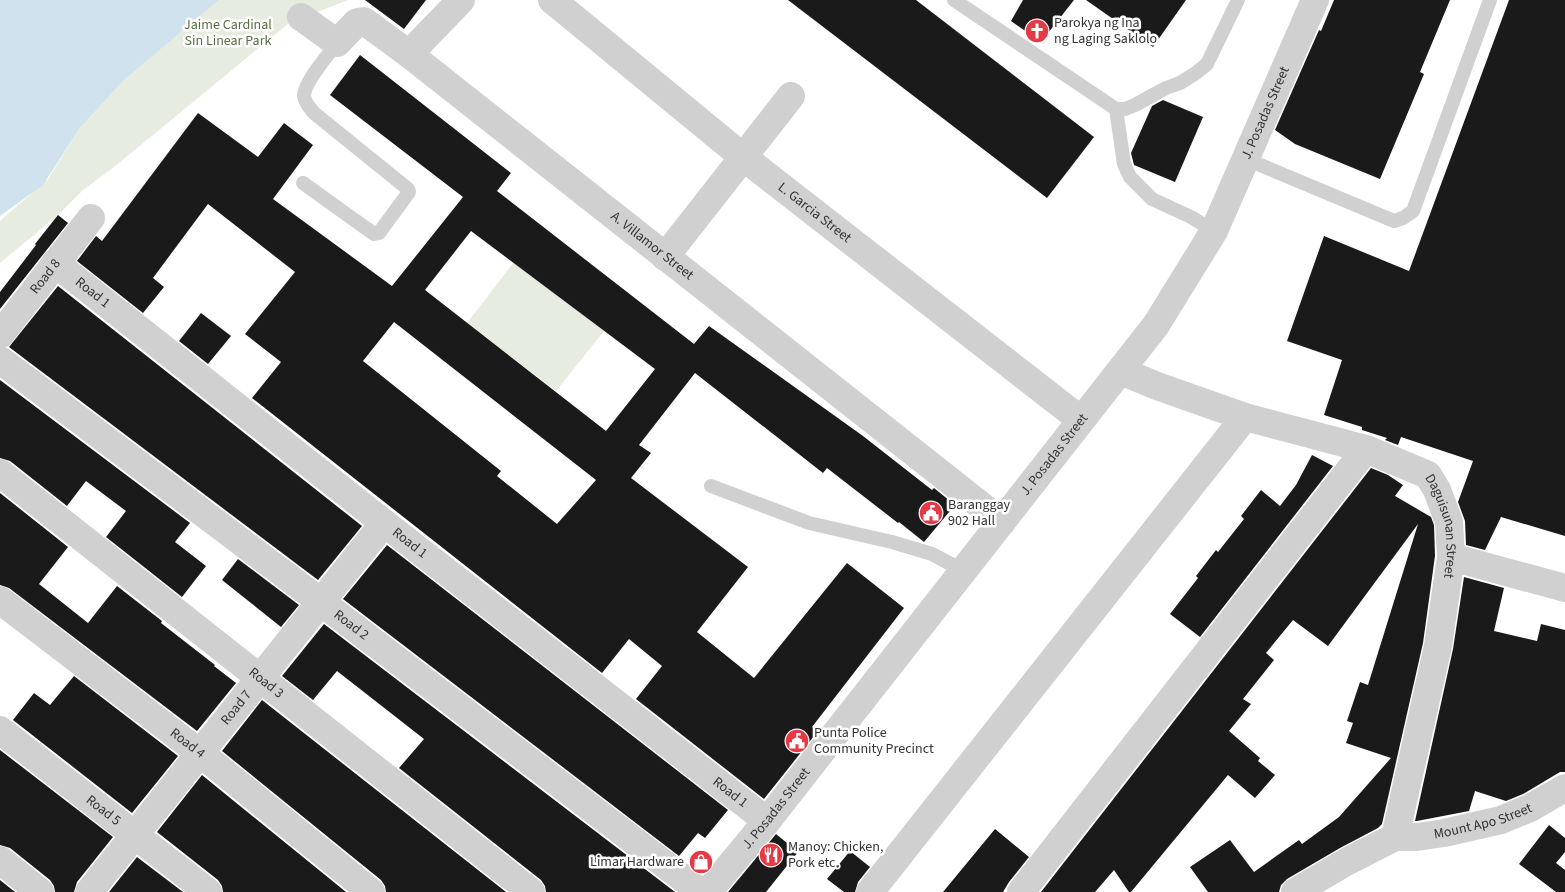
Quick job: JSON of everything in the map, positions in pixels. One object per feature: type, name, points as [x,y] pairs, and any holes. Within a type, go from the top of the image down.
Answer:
[{"type":"street","points":[[409,54],[461,0]]},
{"type":"street","name":"L. Garcia Street","points":[[552,0],[743,157],[1082,420]]},
{"type":"street","name":"J. Posadas Street","points":[[708,892],[767,821],[1156,325],[1214,231],[1315,0]]},
{"type":"street","points":[[301,17],[337,43]]},
{"type":"street","name":"A. Villamor Street","points":[[337,43],[357,22],[364,21],[409,54],[1002,522]]},
{"type":"street","points":[[665,257],[791,96]]},
{"type":"street","name":"Road 8","points":[[0,335],[91,218]]},
{"type":"street","name":"Road 1","points":[[55,263],[384,523],[767,821]]},
{"type":"street","name":"Road 2","points":[[0,360],[701,892]]},
{"type":"street","name":"Daguisunan Street","points":[[1121,370],[1157,386],[1245,417],[1366,449],[1428,475],[1437,490],[1449,522],[1451,557],[1438,646],[1395,837]]},
{"type":"street","points":[[870,892],[1245,417]]},
{"type":"street","points":[[1021,892],[1366,449]]},
{"type":"street","name":"Road 3","points":[[0,473],[531,892]]},
{"type":"street","name":"Road 7","points":[[89,892],[384,523]]},
{"type":"street","points":[[1451,557],[1565,588]]},
{"type":"street","name":"Road 4","points":[[0,600],[200,753],[371,892]]},
{"type":"street","name":"Road 5","points":[[0,730],[208,892]]},
{"type":"street","name":"Mount Apo Street","points":[[1395,837],[1417,837],[1444,833],[1502,820],[1530,808],[1565,788]]},
{"type":"street","points":[[1295,892],[1348,861],[1395,837]]},
{"type":"street","points":[[0,860],[40,892]]},
{"type":"lane","points":[[954,0],[1116,109],[1125,109],[1135,105],[1166,88],[1180,83],[1208,64],[1238,0]]},
{"type":"lane","points":[[1246,159],[1394,221],[1403,218],[1413,211],[1490,0]]},
{"type":"lane","points":[[303,183],[374,234],[379,233],[410,192],[314,113],[307,105],[304,95],[311,77],[337,43]]},
{"type":"lane","points":[[1116,109],[1124,164],[1130,177],[1152,199],[1191,217],[1214,231]]},
{"type":"lane","points":[[711,486],[809,523],[892,542],[932,554],[964,571]]},
{"type":"green space","name":"Jaime Cardinal Sin Linear Park","points":[[219,0],[348,0],[289,23],[114,167],[82,191],[58,215],[0,263],[0,221],[48,179],[79,129],[123,81]]},
{"type":"green space","points":[[514,262],[604,331],[556,391],[467,323]]},
{"type":"water","points":[[0,0],[219,0],[123,81],[79,129],[43,185],[0,216]]},
{"type":"building","points":[[365,0],[426,0],[404,29]]},
{"type":"building","points":[[788,0],[916,0],[1094,137],[1047,198]]},
{"type":"building","name":"Parokya ng Ina ng Laging Saklolo","points":[[1023,0],[1074,0],[1041,42],[1011,21]]},
{"type":"building","points":[[1086,0],[1186,0],[1153,47]]},
{"type":"building","points":[[1334,0],[1450,0],[1420,72],[1424,74],[1380,179],[1295,144],[1275,130]]},
{"type":"building","points":[[1509,0],[1565,0],[1565,536],[1501,517],[1485,550],[1466,545],[1465,521],[1458,502],[1473,461],[1401,437],[1398,445],[1385,440],[1387,438],[1362,430],[1362,427],[1324,415],[1342,360],[1287,341],[1324,236],[1409,271]]},
{"type":"building","points":[[360,55],[511,173],[497,191],[694,344],[709,326],[863,436],[932,490],[934,488],[955,505],[924,542],[827,468],[823,473],[695,373],[639,445],[651,453],[631,478],[748,567],[697,632],[754,678],[847,563],[904,608],[812,727],[818,731],[764,799],[636,699],[662,666],[629,639],[602,673],[252,398],[281,362],[245,334],[295,272],[208,204],[153,278],[164,287],[143,313],[77,261],[96,236],[102,241],[198,113],[258,157],[284,123],[313,145],[273,199],[392,286],[463,197],[330,95]],"holes":[[[471,231],[655,369],[606,431],[425,290]],[[394,322],[596,480],[557,524],[497,476],[501,471],[363,361]]]},
{"type":"building","points":[[1163,100],[1203,117],[1175,182],[1134,165],[1131,153],[1152,106]]},
{"type":"building","points":[[58,215],[68,223],[0,309],[0,292]]},
{"type":"building","points":[[58,286],[362,526],[318,580],[9,347]]},
{"type":"building","points":[[201,313],[231,336],[208,364],[179,341]]},
{"type":"building","points":[[0,380],[190,523],[175,542],[206,566],[182,597],[106,537],[126,511],[86,481],[67,506],[10,461],[0,458]]},
{"type":"building","points":[[1312,455],[1333,466],[1200,637],[1170,614],[1198,578],[1196,576],[1216,550],[1218,552],[1244,519],[1241,516],[1261,490],[1280,506],[1296,485]]},
{"type":"building","points":[[1371,468],[1388,475],[1403,485],[1395,496],[1431,517],[1434,525],[1435,556],[1423,643],[1382,824],[1287,879],[1281,885],[1279,892],[1208,892],[1190,867],[1230,840],[1254,872],[1299,840],[1302,844],[1339,817],[1391,758],[1346,743],[1353,723],[1347,721],[1360,682],[1368,685],[1418,524],[1328,646],[1293,620],[1266,653],[1274,660],[1243,699],[1251,704],[1229,731],[1260,758],[1258,761],[1275,775],[1255,798],[1228,775],[1131,892],[1129,892],[1114,870],[1095,892],[1041,892]]},
{"type":"building","points":[[0,493],[68,547],[39,584],[88,623],[117,586],[236,683],[197,731],[9,588],[0,585]]},
{"type":"building","points":[[387,545],[728,810],[705,838],[698,833],[679,856],[343,599]]},
{"type":"building","points":[[238,559],[299,605],[281,627],[222,580]]},
{"type":"building","points":[[1464,577],[1504,588],[1494,631],[1537,641],[1541,624],[1565,630],[1565,772],[1560,772],[1523,794],[1506,801],[1475,791],[1469,811],[1415,821],[1453,649]]},
{"type":"building","points":[[324,624],[675,892],[546,892],[541,880],[399,768],[424,739],[337,671],[313,700],[282,676]]},
{"type":"building","points":[[74,676],[178,756],[132,813],[13,720],[34,693],[50,705]]},
{"type":"building","points":[[262,700],[506,892],[386,892],[381,880],[222,751]]},
{"type":"building","points":[[0,750],[113,837],[77,882],[74,892],[55,892],[50,880],[10,848],[0,845]]},
{"type":"building","points":[[202,775],[346,892],[223,892],[218,880],[157,832]]},
{"type":"building","points":[[1549,825],[1565,838],[1565,852],[1556,863],[1565,870],[1565,892],[1556,892],[1519,864]]},
{"type":"building","points":[[995,829],[1029,857],[1003,892],[943,892]]},
{"type":"building","points":[[776,834],[798,852],[766,892],[728,892]]},
{"type":"building","points":[[850,851],[870,867],[858,882],[855,892],[844,892],[827,879]]},
{"type":"building","points":[[137,857],[183,892],[109,892]]},
{"type":"building","points":[[0,880],[15,892],[0,892]]},
{"type":"place","name":"Parokya ng Ina ng Laging Saklolo","points":[[1037,31]]},
{"type":"place","name":"Baranggay 902 Hall","points":[[931,513]]},
{"type":"place","name":"Punta Police Community Precinct","points":[[797,741]]},
{"type":"place","name":"Manoy: Chicken, Pork etc.","points":[[771,855]]},
{"type":"place","name":"Limar Hardware","points":[[701,862]]}]
